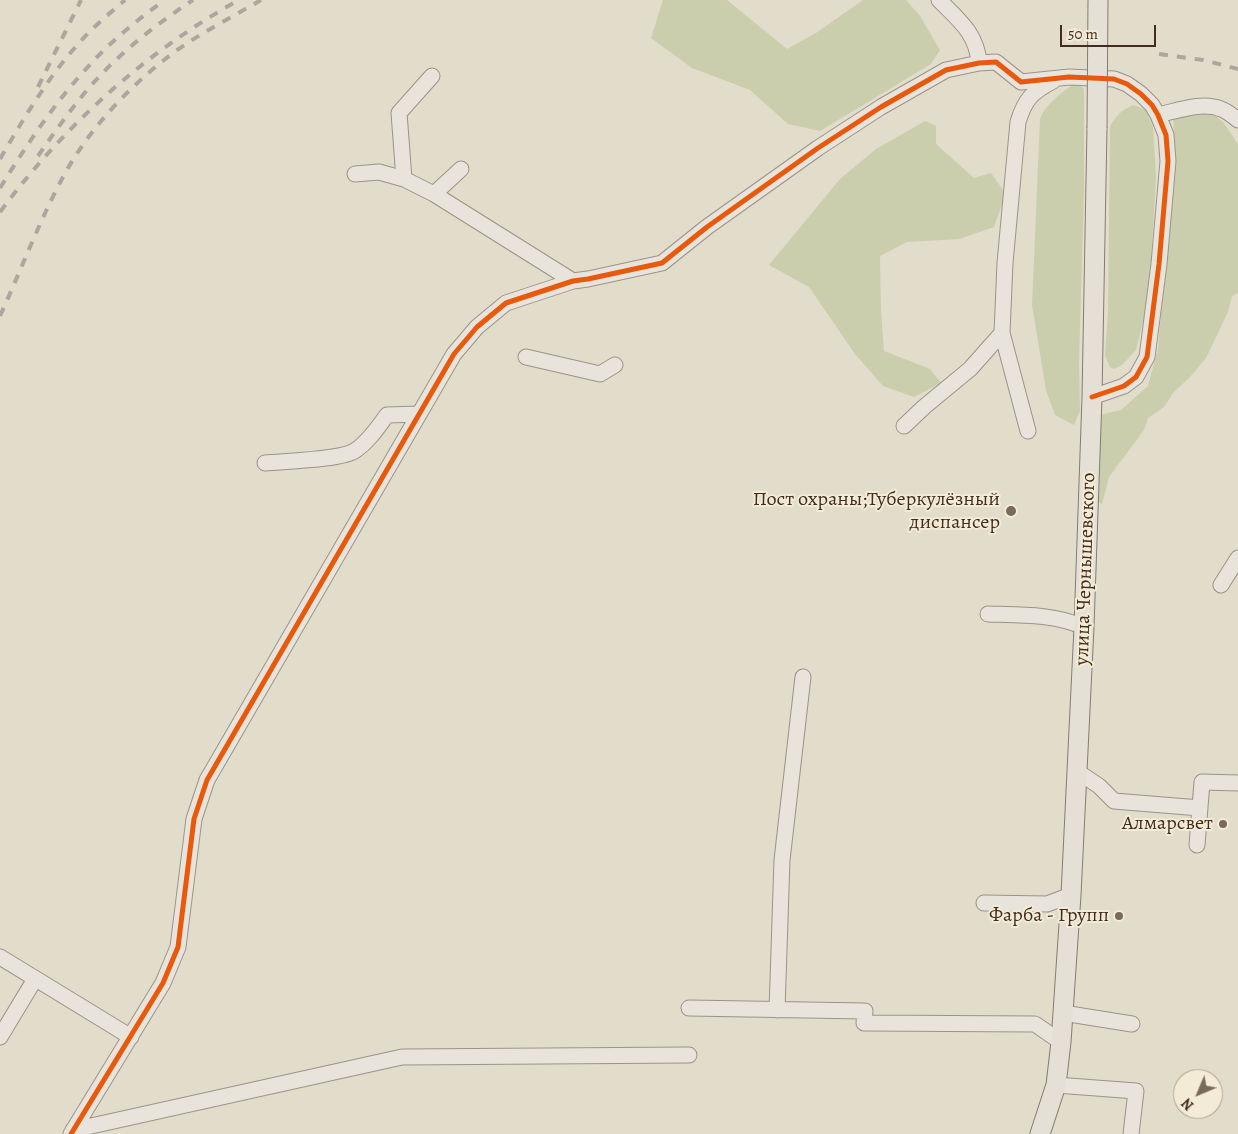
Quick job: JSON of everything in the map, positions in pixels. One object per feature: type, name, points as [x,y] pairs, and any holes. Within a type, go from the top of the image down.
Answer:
[{"type":"main road","name":"улица Чернышевского","points":[[1040,1134],[1056,1085],[1061,1042],[1078,772],[1092,398],[1098,0]]},
{"type":"street","points":[[939,0],[962,22],[975,40],[979,63]]},
{"type":"street","points":[[72,1132],[163,984],[178,947],[194,818],[207,780],[454,354],[477,327],[506,303],[573,281],[662,263],[706,227],[818,148],[881,107],[946,70],[979,63],[996,62],[1021,82],[1069,77],[1114,79],[1127,84],[1141,94],[1158,115],[1166,135],[1168,161],[1159,264],[1146,357],[1136,377],[1124,386],[1092,398]]},
{"type":"street","points":[[404,179],[399,113],[432,76]]},
{"type":"street","points":[[1028,431],[1002,333],[1005,263],[1018,122],[1022,108],[1031,94],[1056,80],[1069,77]]},
{"type":"street","points":[[1158,115],[1211,106],[1222,109],[1238,120]]},
{"type":"street","points":[[434,194],[461,168]]},
{"type":"street","points":[[355,174],[379,172],[404,179],[434,194],[573,281]]},
{"type":"street","points":[[904,426],[970,369],[1002,333]]},
{"type":"street","points":[[526,357],[600,374],[615,365]]},
{"type":"street","points":[[265,463],[327,458],[355,451],[373,434],[387,415],[418,414]]},
{"type":"street","points":[[1221,585],[1238,558]]},
{"type":"street","points":[[988,614],[1036,616],[1084,627]]},
{"type":"street","points":[[777,1010],[782,860],[803,677]]},
{"type":"street","points":[[1078,772],[1100,786],[1114,801],[1200,808]]},
{"type":"street","points":[[1197,845],[1202,782],[1238,783]]},
{"type":"street","points":[[984,902],[1047,904],[1071,896]]},
{"type":"street","points":[[0,957],[131,1037]]},
{"type":"street","points":[[0,1037],[34,979]]},
{"type":"street","points":[[688,1008],[865,1011],[864,1023],[1035,1024],[1061,1042]]},
{"type":"street","points":[[1063,1013],[1132,1024]]},
{"type":"street","points":[[72,1132],[402,1057],[689,1056]]},
{"type":"street","points":[[1056,1085],[1136,1091],[1131,1134]]},
{"type":"green space","points":[[663,0],[727,0],[787,49],[816,33],[863,0],[906,0],[920,16],[940,50],[931,64],[820,131],[788,124],[750,90],[692,68],[651,38]]},
{"type":"green space","points":[[1077,82],[1084,89],[1084,190],[1079,363],[1080,411],[1074,425],[1055,415],[1046,390],[1032,305],[1040,119],[1046,108],[1061,93]]},
{"type":"green space","points":[[1133,105],[1146,110],[1153,127],[1156,177],[1149,296],[1136,350],[1122,365],[1114,369],[1110,367],[1105,356],[1108,313],[1110,127],[1119,114]]},
{"type":"green space","points":[[1198,112],[1213,114],[1223,122],[1238,144],[1238,293],[1232,296],[1228,312],[1206,358],[1174,392],[1164,407],[1148,418],[1144,430],[1109,477],[1102,504],[1096,500],[1100,415],[1121,410],[1148,386],[1158,349],[1175,149],[1173,116]]},
{"type":"green space","points":[[925,121],[936,126],[936,144],[974,178],[991,173],[1006,194],[994,227],[959,239],[907,242],[880,256],[884,351],[930,369],[941,383],[914,397],[883,386],[855,354],[809,287],[769,265],[840,179],[876,149]]},
{"type":"railway","points":[[38,87],[81,0]]},
{"type":"railway","points":[[0,159],[27,113],[68,55],[85,36],[125,0]]},
{"type":"railway","points":[[38,156],[81,97],[100,76],[124,52],[193,0]]},
{"type":"railway","points":[[0,212],[51,150],[108,93],[171,43],[239,0]]},
{"type":"railway","points":[[0,316],[54,194],[73,160],[95,128],[135,85],[175,51],[199,35],[261,0]]},
{"type":"railway","points":[[0,188],[40,126],[74,83],[111,43],[158,5]]},
{"type":"railway","points":[[1159,54],[1203,60],[1238,69]]},
{"type":"cycle path","points":[[71,1134],[163,983],[178,947],[194,819],[207,780],[454,354],[477,327],[506,303],[573,281],[662,263],[707,227],[818,148],[881,107],[946,70],[979,63],[996,62],[1021,82],[1069,77],[1114,79],[1127,84],[1152,105],[1166,135],[1168,161],[1159,264],[1147,357],[1136,377],[1124,386],[1092,397]]},
{"type":"place","name":"Пост охраны;Туберкулёзный диспансер","points":[[1011,511]]},
{"type":"place","name":"Алмарсвет","points":[[1223,824]]},
{"type":"place","name":"Фарба - Групп","points":[[1119,916]]}]
